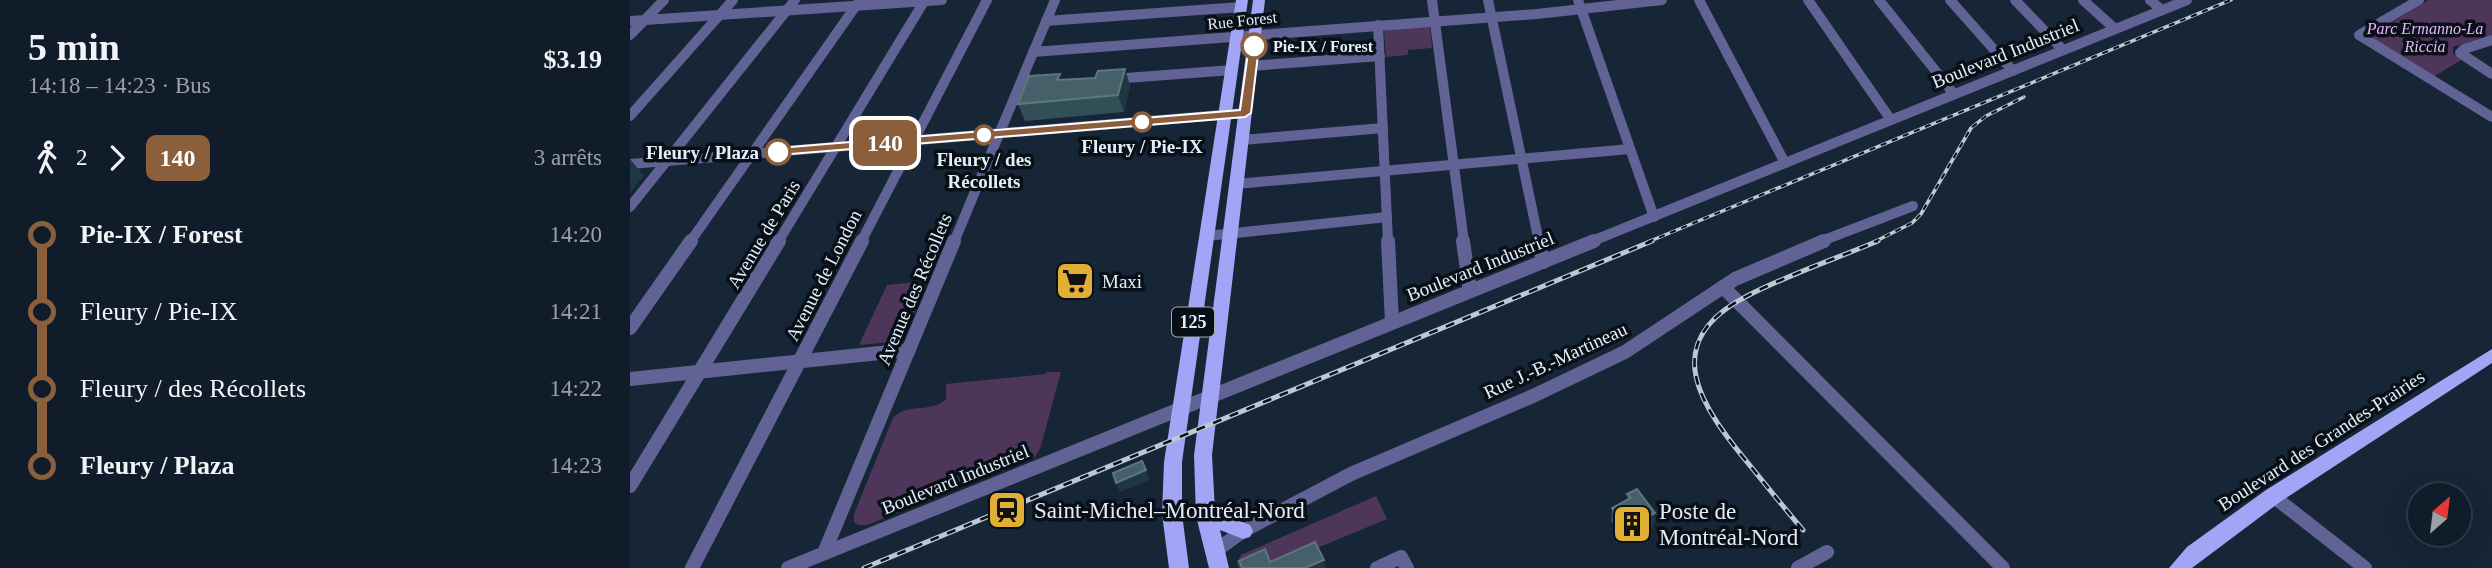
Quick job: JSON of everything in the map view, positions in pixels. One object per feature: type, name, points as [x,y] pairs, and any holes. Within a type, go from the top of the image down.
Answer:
[{"type":"main road","name":"125","points":[[1216,560],[1206,516],[1203,454],[1259,0]]},
{"type":"main road","name":"125","points":[[1179,568],[1171,490],[1242,4]]},
{"type":"main road","name":"Boulevard des Grandes-Prairies","points":[[2179,568],[2194,553],[2273,496],[2492,355]]},
{"type":"main road","points":[[1206,516],[1243,531]]},
{"type":"street","points":[[630,35],[664,0]]},
{"type":"street","points":[[630,116],[733,0]]},
{"type":"street","points":[[630,207],[795,0]]},
{"type":"street","points":[[630,21],[787,11],[858,3],[942,0]]},
{"type":"street","name":"Avenue de London","points":[[692,568],[987,0]]},
{"type":"street","name":"Avenue des Récollets","points":[[824,553],[1055,0]]},
{"type":"street","points":[[1432,0],[1470,291]]},
{"type":"street","points":[[1488,0],[1543,262]]},
{"type":"street","name":"Rue Forest","points":[[1033,52],[1236,37],[1255,33],[1492,18],[1579,4],[1662,0]]},
{"type":"street","points":[[1699,0],[1785,163]]},
{"type":"street","points":[[1808,0],[1891,120]]},
{"type":"street","points":[[1880,0],[1954,94]]},
{"type":"street","points":[[1950,0],[2013,71]]},
{"type":"street","points":[[2015,0],[2063,50]]},
{"type":"street","points":[[2083,0],[2115,29]]},
{"type":"street","points":[[2150,0],[2162,10]]},
{"type":"street","name":"Boulevard Industriel","points":[[788,568],[2187,0]]},
{"type":"street","points":[[2420,0],[2360,34],[2360,37],[2492,117]]},
{"type":"street","name":"Avenue de Paris","points":[[630,486],[925,1]]},
{"type":"street","points":[[630,328],[858,3]]},
{"type":"street","points":[[1046,21],[1242,4]]},
{"type":"street","points":[[1579,4],[1654,217]]},
{"type":"street","points":[[1378,25],[1392,322]]},
{"type":"street","points":[[2492,40],[2460,52],[2492,74]]},
{"type":"street","points":[[1251,66],[1380,56]]},
{"type":"street","points":[[1107,80],[1232,70]]},
{"type":"street","points":[[1019,87],[1032,86]]},
{"type":"street","points":[[630,164],[1245,113]]},
{"type":"street","points":[[1242,140],[1383,128]]},
{"type":"street","points":[[1236,184],[1630,149]]},
{"type":"street","name":"Rue J.-B.-Martineau","points":[[1216,560],[1243,531],[1351,474],[1612,359],[1654,334],[1723,286],[1782,257],[1913,206]]},
{"type":"street","points":[[1206,236],[1387,217]]},
{"type":"street","points":[[1723,286],[2003,568]]},
{"type":"street","points":[[630,379],[909,350]]},
{"type":"street","points":[[2273,496],[2365,568]]},
{"type":"street","points":[[1798,568],[1827,552]]},
{"type":"street","points":[[1377,568],[1401,557],[1407,568]]},
{"type":"green space","name":"Parc Ermanno-La Riccia","points":[[2429,0],[2492,0],[2492,35],[2453,47],[2453,54],[2461,60],[2433,77],[2367,37]]},
{"type":"green space","points":[[1430,26],[1432,48],[1408,50],[1408,55],[1386,57],[1384,30]]},
{"type":"green space","points":[[927,281],[902,341],[859,345],[887,285]]},
{"type":"green space","points":[[1061,372],[1040,449],[1034,458],[867,525],[854,522],[854,514],[893,418],[899,413],[940,403],[946,399],[946,384]]},
{"type":"green space","points":[[1376,496],[1387,519],[1269,568],[1239,568],[1237,562],[1241,555]]},
{"type":"building","points":[[1125,69],[1118,95],[1018,104],[1029,76],[1060,74],[1057,80],[1095,78],[1098,71]]},
{"type":"building","points":[[1142,461],[1146,470],[1116,483],[1113,473]]},
{"type":"building","points":[[1637,489],[1655,513],[1626,527],[1612,508],[1631,498],[1627,494]]},
{"type":"building","points":[[1315,542],[1324,560],[1305,568],[1242,568],[1239,561],[1265,549],[1270,562]]},
{"type":"railway","points":[[1648,242],[2231,0]]},
{"type":"railway","points":[[1874,242],[1912,223],[1921,214],[1971,128],[1986,116],[2024,97]]},
{"type":"railway","points":[[864,568],[1652,241]]},
{"type":"railway","points":[[1803,530],[1717,422],[1704,400],[1696,377],[1695,355],[1702,334],[1720,314],[1749,295],[1796,273],[1878,241]]},
{"type":"bus line","name":"140","points":[[778,152],[1245,113],[1254,46]]},
{"type":"place","name":"Pie-IX / Forest","points":[[1254,46]]},
{"type":"place","name":"Fleury / Pie-IX","points":[[1142,122]]},
{"type":"place","name":"Fleury / des Récollets","points":[[984,135]]},
{"type":"place","name":"Fleury / Plaza","points":[[778,152]]},
{"type":"place","name":"Maxi","points":[[1075,281]]},
{"type":"place","name":"Saint-Michel–Montréal-Nord","points":[[1007,510]]},
{"type":"place","name":"Poste de Montréal-Nord","points":[[1632,524]]}]
